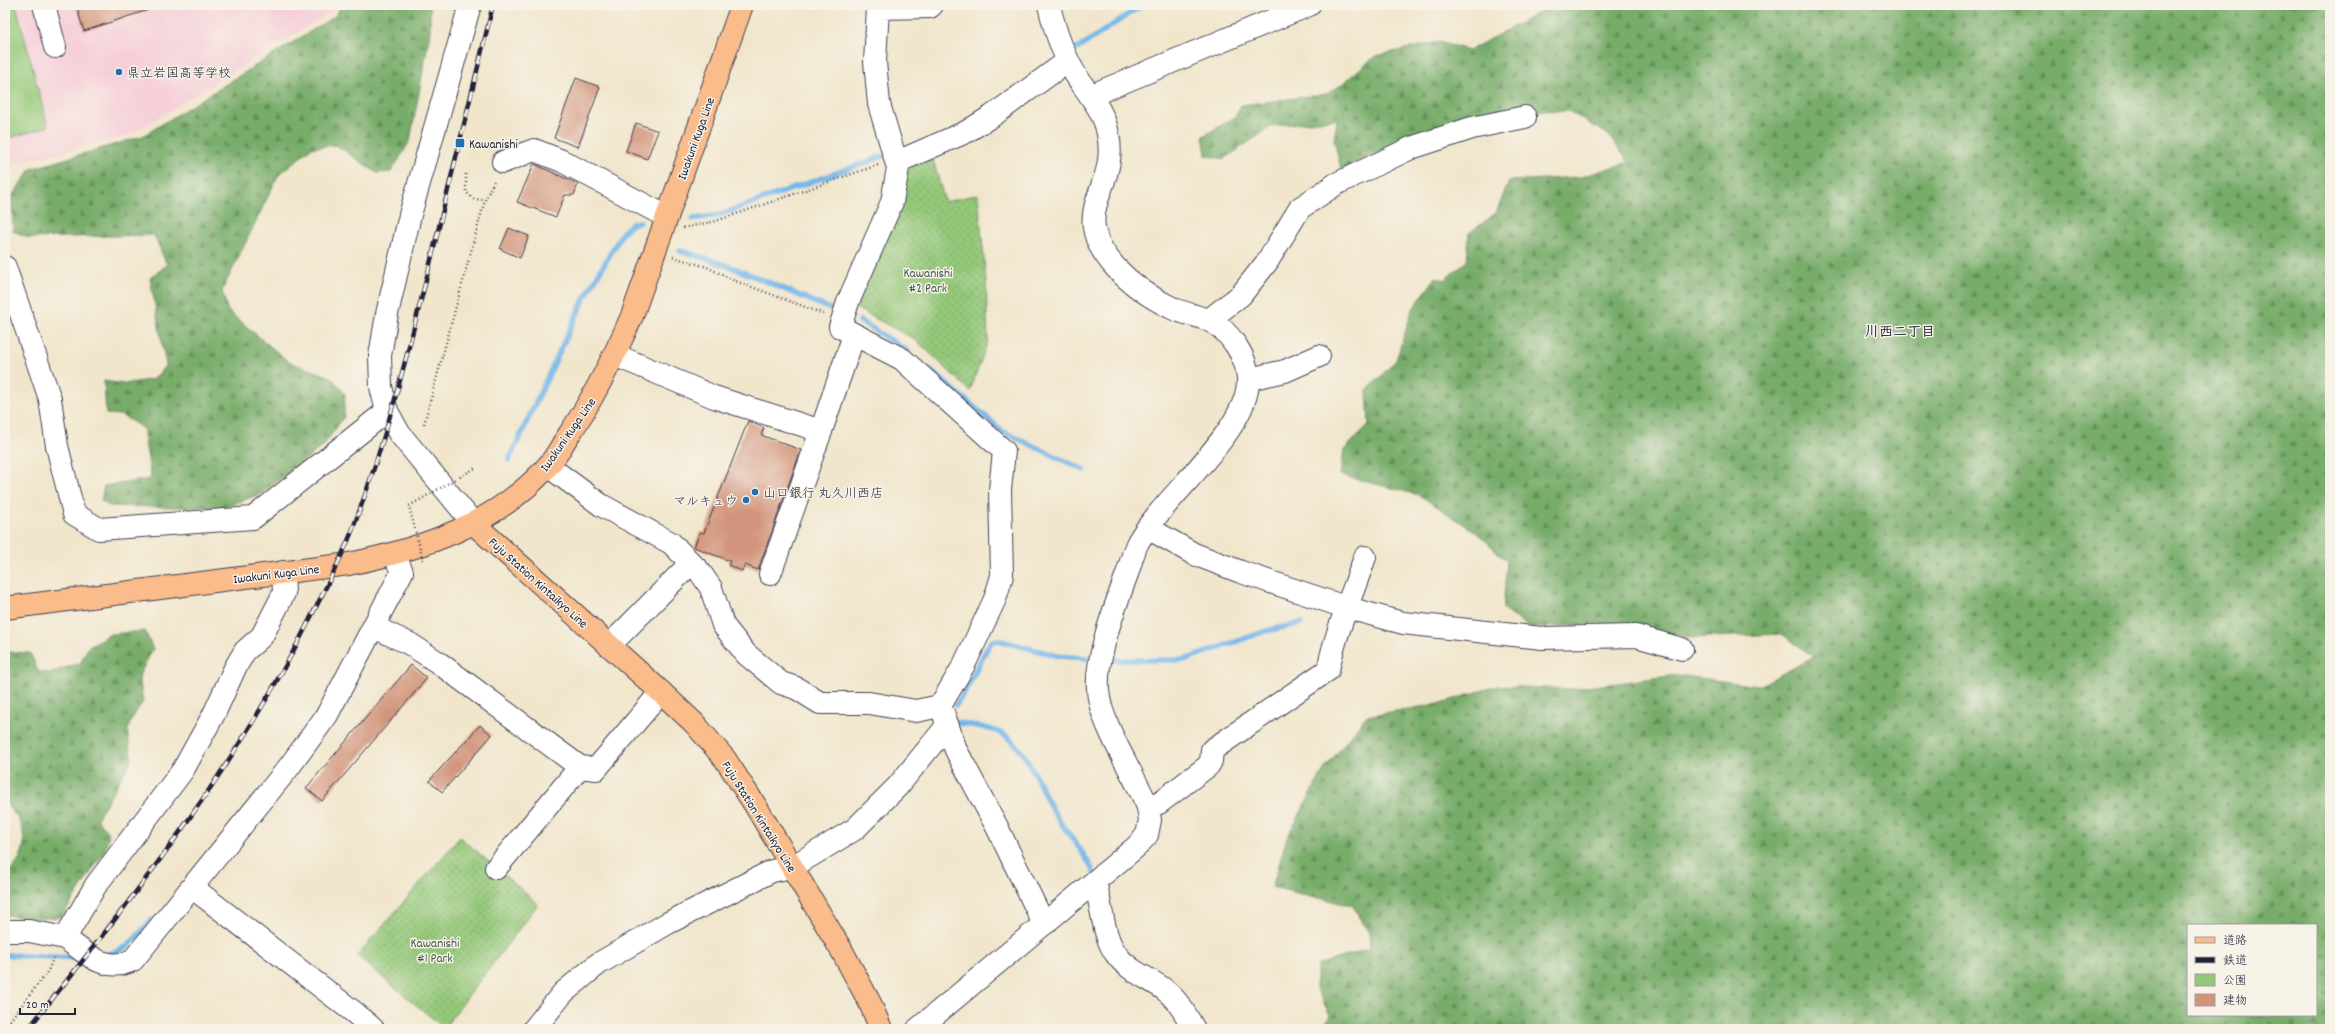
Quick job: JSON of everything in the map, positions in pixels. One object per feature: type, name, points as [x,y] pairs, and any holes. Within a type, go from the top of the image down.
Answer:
[{"type":"main road","name":"Iwakuni Kuga Line","points":[[5,608],[349,564],[394,554],[434,542],[473,523],[512,500],[548,466],[587,409],[615,355],[674,223],[742,5]]},
{"type":"main road","name":"Fuju Station Kintaikyo Line","points":[[473,523],[694,723],[725,760],[755,805],[845,957],[870,1003],[881,1029]]},
{"type":"street","points":[[44,5],[55,47]]},
{"type":"street","points":[[470,5],[410,215],[387,314],[380,356],[381,387],[387,411],[399,433],[420,461],[473,523]]},
{"type":"street","points":[[770,574],[821,431],[848,327],[892,202],[898,168],[879,104],[875,62],[878,8],[930,7],[932,5]]},
{"type":"street","points":[[918,1029],[1093,884],[1147,835],[1150,820],[1148,807],[1100,702],[1100,659],[1114,608],[1137,544],[1182,485],[1228,433],[1241,411],[1249,379],[1246,363],[1222,328],[1210,321],[1175,309],[1140,290],[1116,268],[1098,245],[1092,228],[1094,209],[1105,178],[1108,140],[1100,111],[1092,95],[1080,81],[1068,61],[1054,29],[1049,5]]},
{"type":"street","points":[[1092,95],[1309,5]]},
{"type":"street","points":[[895,156],[966,132],[992,116],[1068,61]]},
{"type":"street","points":[[1210,321],[1214,316],[1241,295],[1267,262],[1300,208],[1336,184],[1411,148],[1472,128],[1525,117]]},
{"type":"street","points":[[503,162],[534,150],[562,161],[674,223]]},
{"type":"street","points":[[5,267],[50,399],[57,446],[74,514],[99,529],[253,518],[387,411]]},
{"type":"street","points":[[848,327],[902,359],[1004,451],[1000,490],[1002,576],[995,599],[967,658],[940,706],[946,727],[956,750],[997,827],[1040,916],[1046,923]]},
{"type":"street","points":[[615,355],[721,399],[821,431]]},
{"type":"street","points":[[1249,379],[1285,371],[1319,356]]},
{"type":"street","points":[[548,466],[602,505],[671,543],[700,572],[711,588],[723,625],[746,654],[781,683],[796,688],[820,703],[869,703],[916,711],[940,706]]},
{"type":"street","points":[[1148,528],[1194,554],[1241,572],[1343,619],[1403,623],[1542,638],[1636,636],[1682,649]]},
{"type":"street","points":[[5,931],[29,931],[60,946],[90,956],[110,966],[124,964],[133,960],[193,888],[289,767],[327,715],[402,572],[394,554]]},
{"type":"street","points":[[1148,807],[1159,803],[1208,766],[1211,761],[1212,750],[1237,731],[1328,670],[1343,619],[1365,557]]},
{"type":"street","points":[[609,646],[691,563]]},
{"type":"street","points":[[60,946],[96,885],[183,770],[214,714],[242,657],[262,636],[284,593],[283,572]]},
{"type":"street","points":[[374,627],[410,644],[438,663],[580,767],[596,769],[661,692]]},
{"type":"street","points":[[534,1029],[563,992],[598,964],[668,923],[751,881],[772,871],[792,867],[855,829],[898,786],[946,727]]},
{"type":"street","points":[[496,868],[580,767]]},
{"type":"street","points":[[1093,884],[1097,890],[1111,946],[1116,954],[1125,965],[1175,998],[1194,1029]]},
{"type":"street","points":[[193,888],[355,1013],[373,1029]]},
{"type":"path","points":[[674,223],[716,222],[883,163],[895,156]]},
{"type":"path","points":[[424,424],[485,200],[503,162]]},
{"type":"path","points":[[466,174],[466,192],[474,199],[485,200]]},
{"type":"path","points":[[670,256],[707,267],[732,280],[848,327]]},
{"type":"path","points":[[422,560],[409,506],[477,467]]},
{"type":"path","points":[[5,1027],[48,971],[60,946]]},
{"type":"shaded area","name":"県立岩国高等学校","points":[[5,5],[336,5],[337,8],[128,136],[5,165]]},
{"type":"green space","points":[[5,5],[16,5],[48,127],[5,139]]},
{"type":"green space","points":[[342,5],[430,5],[430,33],[410,141],[391,172],[377,173],[336,145],[311,148],[278,176],[222,291],[228,311],[289,362],[331,377],[345,394],[344,417],[323,446],[262,493],[223,508],[109,506],[101,500],[104,486],[151,479],[143,428],[121,415],[106,414],[104,381],[124,384],[154,379],[166,365],[150,278],[167,265],[154,235],[29,238],[13,231],[12,196],[31,169],[143,136],[335,16]]},
{"type":"green space","points":[[1546,5],[2330,5],[2330,1029],[1323,1029],[1330,1015],[1315,986],[1318,965],[1370,948],[1369,933],[1353,906],[1272,887],[1287,838],[1323,771],[1366,716],[1438,704],[1497,686],[1572,689],[1677,675],[1759,686],[1814,657],[1782,634],[1689,638],[1604,623],[1530,628],[1503,609],[1507,561],[1476,532],[1419,495],[1340,475],[1344,450],[1369,424],[1367,391],[1396,360],[1412,310],[1436,277],[1444,280],[1467,261],[1469,233],[1496,213],[1509,181],[1581,177],[1629,162],[1607,134],[1569,111],[1499,110],[1420,135],[1341,169],[1334,140],[1337,119],[1272,126],[1224,159],[1206,155],[1203,136],[1235,117],[1241,105],[1327,94],[1341,85],[1375,56],[1438,42],[1470,50],[1544,10]]},
{"type":"green space","name":"Kawanishi #2 Park","points":[[932,156],[945,202],[978,194],[986,281],[988,341],[970,391],[916,340],[852,306],[905,171]]},
{"type":"green space","points":[[145,631],[153,649],[139,676],[143,702],[133,717],[128,729],[132,759],[97,819],[109,834],[105,850],[62,917],[34,919],[5,915],[5,875],[20,857],[24,844],[24,836],[19,820],[7,806],[5,800],[5,652],[30,653],[38,671],[49,673],[80,663],[89,646],[110,634]]},
{"type":"green space","name":"Kawanishi #1 Park","points":[[460,837],[538,904],[444,1028],[357,956]]},
{"type":"building","points":[[76,5],[154,5],[154,8],[84,31]]},
{"type":"building","points":[[576,78],[600,87],[578,147],[554,138]]},
{"type":"building","points":[[636,123],[658,131],[647,159],[626,151]]},
{"type":"building","points":[[534,164],[578,184],[574,195],[565,195],[556,217],[517,202]]},
{"type":"building","points":[[509,228],[529,236],[520,258],[500,249]]},
{"type":"building","name":"山口銀行 丸久川西店","points":[[748,421],[764,428],[761,435],[801,450],[758,570],[745,565],[742,571],[728,565],[730,561],[694,547],[700,532],[704,533]]},
{"type":"building","points":[[411,665],[427,678],[322,801],[306,788]]},
{"type":"building","points":[[480,725],[492,735],[442,792],[429,781]]},
{"type":"waterway","points":[[1071,53],[1142,5]]},
{"type":"waterway","points":[[693,219],[719,215],[889,154]]},
{"type":"waterway","points":[[509,460],[584,299],[623,232],[633,223],[640,222]]},
{"type":"waterway","points":[[680,251],[720,263],[836,311]]},
{"type":"waterway","points":[[860,321],[908,351]]},
{"type":"waterway","points":[[930,370],[1004,432],[1084,470]]},
{"type":"waterway","points":[[1105,660],[1184,660],[1266,631],[1301,623]]},
{"type":"waterway","points":[[956,705],[992,641],[998,640],[1058,656],[1097,659]]},
{"type":"waterway","points":[[955,722],[991,729],[1004,735],[1017,746],[1030,765],[1055,814],[1081,850],[1094,873]]},
{"type":"waterway","points":[[108,954],[121,950],[127,946],[137,937],[151,920]]},
{"type":"waterway","points":[[5,955],[79,958]]},
{"type":"railway","points":[[28,1029],[107,929],[184,827],[254,721],[286,666],[335,570],[364,499],[403,370],[493,5]]},
{"type":"place","name":"県立岩国高等学校","points":[[119,72]]},
{"type":"place","name":"Kawanishi","points":[[460,143]]},
{"type":"place","name":"山口銀行 丸久川西店","points":[[755,492]]},
{"type":"place","name":"マルキュウ","points":[[746,500]]},
{"type":"district","name":"川西二丁目","points":[[1900,331]]}]
